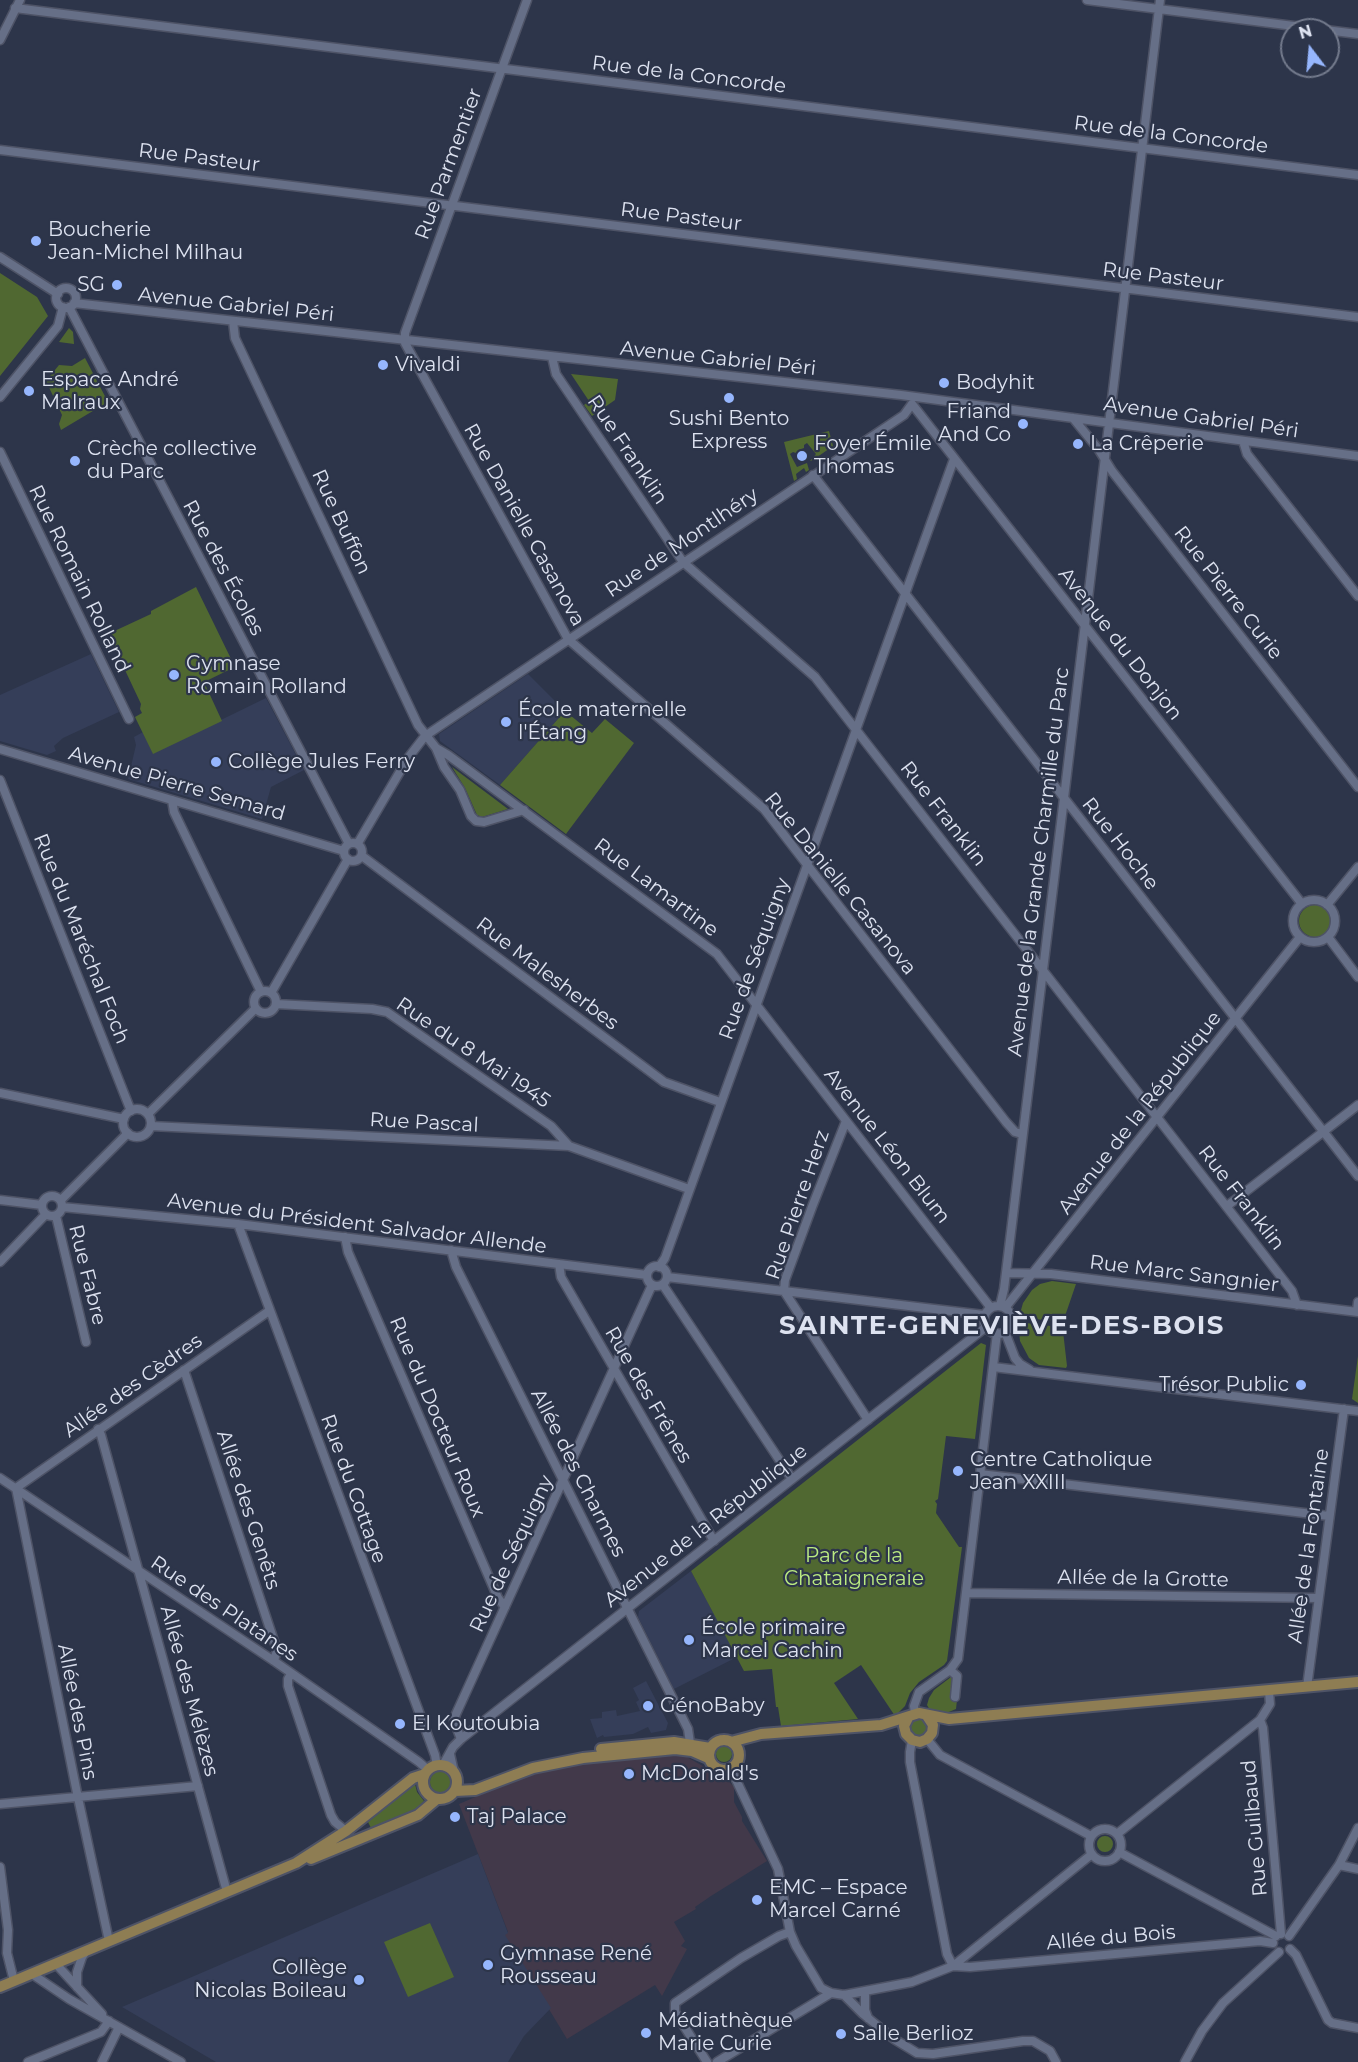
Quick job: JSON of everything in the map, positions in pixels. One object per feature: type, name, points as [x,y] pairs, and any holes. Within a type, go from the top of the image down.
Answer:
[{"type":"main road","points":[[731,1742],[738,1751],[738,1760],[731,1769],[718,1770],[712,1765],[709,1753],[713,1744],[722,1740],[731,1742],[761,1734],[881,1725],[912,1716],[949,1719],[1358,1682]]},
{"type":"main road","points":[[909,1737],[904,1726],[912,1716]]},
{"type":"main road","points":[[927,1716],[932,1722],[930,1734]]},
{"type":"main road","points":[[881,1725],[920,1742],[949,1719]]},
{"type":"main road","points":[[738,1751],[752,1742],[818,1731]]},
{"type":"main road","points":[[0,1987],[296,1863],[418,1815],[437,1799],[447,1798],[456,1787],[479,1783],[530,1763],[565,1754],[657,1743],[690,1743],[709,1753]]},
{"type":"main road","points":[[456,1787],[475,1790],[532,1768],[583,1758],[675,1749],[709,1753]]},
{"type":"main road","points":[[433,1769],[424,1784],[428,1794],[437,1799]]},
{"type":"main road","points":[[296,1863],[346,1831],[413,1778],[433,1769],[453,1772],[456,1787]]},
{"type":"street","name":"Rue Parmentier","points":[[404,340],[527,0]]},
{"type":"street","points":[[1087,0],[1159,4],[1358,33]]},
{"type":"street","name":"Rue de la Concorde","points":[[17,4],[501,69],[1358,175]]},
{"type":"street","points":[[0,40],[17,4]]},
{"type":"street","name":"Avenue de la Grande Charmille du Parc","points":[[999,1307],[1006,1273],[1159,4]]},
{"type":"street","name":"Rue Pasteur","points":[[0,150],[1358,318]]},
{"type":"street","name":"Avenue Gabriel Péri","points":[[0,257],[58,294],[64,288],[72,290],[76,298],[69,306]]},
{"type":"street","points":[[0,397],[58,326],[69,306],[57,300],[58,294]]},
{"type":"street","name":"Avenue Gabriel Péri","points":[[69,306],[233,321],[552,357],[1109,422],[1358,456]]},
{"type":"street","name":"Rue des Écoles","points":[[69,306],[350,849],[362,849],[362,856]]},
{"type":"street","points":[[58,326],[76,321]]},
{"type":"street","name":"Rue Buffon","points":[[233,321],[235,338],[424,736]]},
{"type":"street","name":"Rue Danielle Casanova","points":[[404,340],[568,639],[764,809],[1006,1122],[1015,1132],[1022,1134]]},
{"type":"street","name":"Rue Franklin","points":[[552,357],[556,374],[683,562],[809,670],[1292,1290],[1298,1305]]},
{"type":"street","name":"Rue de Montlhéry","points":[[271,993],[350,849],[424,736],[903,415],[912,400]]},
{"type":"street","name":"Avenue du Donjon","points":[[912,400],[954,459],[1302,904]]},
{"type":"street","name":"Rue Pierre Curie","points":[[1073,418],[1358,787]]},
{"type":"street","points":[[1243,441],[1247,454],[1358,596]]},
{"type":"street","name":"Rue Romain Rolland","points":[[0,452],[129,719]]},
{"type":"street","name":"Rue de Séquigny","points":[[659,1267],[665,1258],[688,1189],[954,459]]},
{"type":"street","name":"Rue Hoche","points":[[813,475],[1357,1173]]},
{"type":"street","name":"Rue Lamartine","points":[[424,736],[436,748],[524,810],[717,954],[756,1005]]},
{"type":"street","name":"Rue Lamartine","points":[[436,748],[444,767],[460,790],[473,819],[484,822],[524,810]]},
{"type":"street","name":"Avenue Pierre Semard","points":[[0,749],[350,849]]},
{"type":"street","name":"Rue du Maréchal Foch","points":[[0,780],[131,1110]]},
{"type":"street","points":[[172,800],[174,812],[261,992]]},
{"type":"street","points":[[350,849],[356,861],[362,856]]},
{"type":"street","name":"Rue Malesherbes","points":[[362,856],[664,1082],[720,1102]]},
{"type":"street","points":[[1327,905],[1358,867]]},
{"type":"street","points":[[1315,900],[1327,905],[1335,921],[1328,937],[1317,942],[1300,937],[1293,920],[1302,904],[1315,900]]},
{"type":"street","name":"Avenue de la République","points":[[999,1307],[1034,1274],[1300,937]]},
{"type":"street","points":[[1328,937],[1358,976]]},
{"type":"street","points":[[256,1008],[267,1013],[276,1004],[271,993],[261,992]]},
{"type":"street","points":[[148,1114],[256,1008],[256,997],[261,992]]},
{"type":"street","name":"Rue du 8 Mai 1945","points":[[276,1004],[372,1009],[387,1012],[551,1126],[569,1146]]},
{"type":"street","name":"Avenue Léon Blum","points":[[756,1005],[846,1121],[999,1307]]},
{"type":"street","points":[[0,1093],[124,1119]]},
{"type":"street","points":[[1227,1206],[1358,1105]]},
{"type":"street","points":[[140,1109],[148,1114],[151,1126],[148,1131],[139,1137],[128,1133],[124,1119],[131,1110],[140,1109]]},
{"type":"street","name":"Rue Pierre Herz","points":[[846,1121],[785,1280],[784,1291],[868,1420]]},
{"type":"street","name":"Rue Pascal","points":[[151,1126],[569,1146],[688,1189]]},
{"type":"street","points":[[0,1262],[51,1215],[60,1212],[62,1204],[128,1133]]},
{"type":"street","points":[[42,1205],[44,1199],[50,1196],[56,1197],[62,1204]]},
{"type":"street","points":[[0,1200],[42,1205],[51,1215]]},
{"type":"street","name":"Avenue du Président Salvador Allende","points":[[62,1204],[647,1275]]},
{"type":"street","name":"Rue Fabre","points":[[51,1215],[86,1342]]},
{"type":"street","name":"Rue du Cottage","points":[[238,1224],[435,1755],[433,1769]]},
{"type":"street","name":"Rue du Docteur Roux","points":[[345,1237],[348,1252],[498,1598],[505,1607]]},
{"type":"street","name":"Allée des Charmes","points":[[451,1251],[456,1267],[688,1728],[690,1743]]},
{"type":"street","name":"Rue des Frênes","points":[[559,1264],[561,1277],[714,1541]]},
{"type":"street","points":[[792,1479],[665,1281],[665,1270],[659,1267],[650,1269],[647,1275],[648,1281],[652,1285],[659,1286],[665,1281],[784,1291],[984,1315],[999,1307],[1011,1316],[1008,1329],[1000,1332],[986,1327],[984,1315]]},
{"type":"street","name":"Rue Marc Sangnier","points":[[1006,1273],[1034,1274],[1298,1305],[1358,1308]]},
{"type":"street","name":"Rue de Séquigny","points":[[461,1738],[454,1721],[456,1714],[652,1285]]},
{"type":"street","name":"Allée des Cèdres","points":[[16,1488],[269,1311]]},
{"type":"street","name":"Avenue de la République","points":[[433,1769],[450,1754],[461,1738],[986,1327]]},
{"type":"street","points":[[912,1716],[919,1692],[950,1670],[958,1659],[993,1367],[1000,1332]]},
{"type":"street","points":[[1000,1332],[1020,1364],[1034,1372]]},
{"type":"street","points":[[993,1367],[1358,1411]]},
{"type":"street","name":"Allée des Genêts","points":[[184,1370],[277,1650],[274,1661]]},
{"type":"street","name":"Allée de la Fontaine","points":[[1307,1687],[1344,1409]]},
{"type":"street","name":"Allée des Mélèzes","points":[[98,1430],[227,1892]]},
{"type":"street","points":[[980,1474],[1329,1516]]},
{"type":"street","name":"Rue des Platanes","points":[[0,1478],[433,1769]]},
{"type":"street","name":"Allée des Pins","points":[[16,1488],[109,1941]]},
{"type":"street","name":"Allée de la Grotte","points":[[966,1593],[1318,1598]]},
{"type":"street","points":[[950,1670],[957,1676],[956,1697]]},
{"type":"street","points":[[291,1674],[288,1686],[331,1815],[335,1822],[346,1831]]},
{"type":"street","points":[[1118,1834],[1260,1720],[1270,1704],[1269,1691]]},
{"type":"street","name":"Rue Guilbaud","points":[[1260,1720],[1263,1728],[1280,1937],[1292,1942],[1290,1949]]},
{"type":"street","points":[[930,1734],[940,1755],[1091,1836]]},
{"type":"street","points":[[909,1737],[910,1762],[947,1954],[953,1966]]},
{"type":"street","points":[[450,1754],[453,1772]]},
{"type":"street","points":[[731,1769],[778,1869],[790,1932],[821,1988],[831,1993],[844,1995],[894,1986],[926,1978],[953,1966],[1092,1854]]},
{"type":"street","points":[[0,1804],[198,1786]]},
{"type":"street","points":[[1358,1828],[1339,1865],[1280,1937],[1274,1948],[1279,1952],[1287,1952],[1290,1949],[1296,1955],[1328,2020],[1332,2023],[1358,2028]]},
{"type":"street","points":[[1104,1829],[1118,1834],[1121,1843],[1116,1857],[1106,1861],[1092,1854],[1089,1845],[1091,1836],[1104,1829]]},
{"type":"street","points":[[1119,1852],[1280,1937]]},
{"type":"street","points":[[1339,1865],[1358,1869]]},
{"type":"street","points":[[0,1867],[8,1930],[7,1953],[14,1981]]},
{"type":"street","points":[[707,2062],[675,2012],[675,2003],[741,1958],[790,1932]]},
{"type":"street","name":"Allée du Bois","points":[[953,1966],[1260,1941],[1280,1937]]},
{"type":"street","points":[[77,1987],[77,1972],[81,1957],[86,1951]]},
{"type":"street","points":[[1185,2062],[1202,2031],[1223,2003],[1279,1952]]},
{"type":"street","points":[[56,1964],[109,2021]]},
{"type":"street","points":[[32,1974],[69,1999],[181,2062]]},
{"type":"street","points":[[865,1992],[865,2010],[868,2018]]},
{"type":"street","points":[[717,2062],[831,1993]]},
{"type":"street","points":[[844,1995],[894,2039],[917,2053],[933,2054],[1023,2041],[1043,2045],[1050,2051],[1056,2062]]},
{"type":"street","points":[[28,2062],[101,2032],[109,2021]]},
{"type":"street","points":[[102,2062],[119,2027]]},
{"type":"street","points":[[914,2062],[917,2053]]},
{"type":"shaded area","points":[[91,654],[119,712],[63,738],[54,746],[56,751],[47,755],[0,741],[0,695]]},
{"type":"shaded area","name":"École maternelle l'Étang","points":[[528,674],[565,711],[500,785],[440,741],[439,734]]},
{"type":"shaded area","name":"Collège Jules Ferry","points":[[266,698],[304,770],[271,787],[262,819],[128,779],[136,745],[134,737],[143,732],[153,753]]},
{"type":"shaded area","name":"École primaire Marcel Cachin","points":[[691,1571],[737,1657],[674,1689],[638,1617],[639,1611]]},
{"type":"shaded area","name":"GénoBaby","points":[[646,1681],[668,1723],[666,1730],[651,1733],[648,1727],[633,1734],[604,1737],[603,1735],[597,1738],[590,1719],[602,1718],[602,1712],[616,1710],[617,1716],[640,1711],[636,1702],[639,1700],[633,1688]]},
{"type":"shaded area","points":[[680,1753],[725,1777],[734,1787],[734,1802],[742,1821],[767,1861],[674,1922],[685,1941],[681,1946],[687,1949],[662,1996],[655,1985],[567,2039],[504,1935],[508,1932],[459,1804],[526,1775],[560,1765]]},
{"type":"shaded area","name":"Collège Nicolas Boileau","points":[[478,1854],[508,1933],[505,1935],[551,2008],[524,2036],[508,2062],[216,2062],[122,2007]]},
{"type":"green space","points":[[0,273],[37,297],[48,316],[0,376]]},
{"type":"green space","points":[[69,328],[73,332],[74,344],[59,342]]},
{"type":"green space","points":[[85,358],[108,402],[61,430],[59,424],[62,415],[46,381],[59,365],[72,366]]},
{"type":"green space","points":[[571,374],[618,379],[615,400],[592,416],[584,405],[589,401]]},
{"type":"green space","points":[[829,431],[833,446],[813,460],[810,461],[816,454],[807,443],[804,448],[790,454],[797,467],[807,463],[809,470],[806,472],[804,468],[796,474],[797,479],[794,481],[784,442]]},
{"type":"green space","name":"Gymnase Romain Rolland","points":[[196,587],[235,667],[204,682],[222,721],[153,754],[135,717],[142,713],[141,704],[108,634],[151,614],[151,611]]},
{"type":"green space","points":[[565,711],[592,733],[605,719],[634,743],[566,834],[500,785]]},
{"type":"green space","points":[[452,767],[508,809],[482,817],[477,815],[465,788]]},
{"type":"green space","points":[[1315,905],[1326,910],[1331,921],[1326,932],[1315,937],[1304,932],[1299,921],[1304,910]]},
{"type":"green space","points":[[1052,1281],[1076,1284],[1064,1319],[1059,1322],[1019,1317],[1023,1303],[1032,1290],[1040,1284]]},
{"type":"green space","points":[[1018,1322],[1059,1327],[1063,1331],[1066,1368],[1039,1365],[1029,1358],[1020,1341]]},
{"type":"green space","name":"Parc de la Chataigneraie","points":[[981,1343],[986,1345],[975,1439],[946,1436],[938,1499],[935,1501],[936,1513],[959,1547],[962,1547],[947,1661],[919,1682],[910,1693],[905,1706],[895,1716],[861,1665],[834,1683],[858,1719],[781,1726],[778,1707],[776,1707],[772,1669],[744,1671],[691,1571]]},
{"type":"green space","points":[[1358,1356],[1358,1403],[1352,1399]]},
{"type":"green space","points":[[954,1677],[951,1698],[957,1700],[956,1709],[944,1714],[931,1712],[927,1705],[929,1698],[934,1690]]},
{"type":"green space","points":[[918,1717],[925,1720],[928,1727],[925,1734],[918,1737],[911,1734],[908,1727],[911,1720]]},
{"type":"green space","points":[[721,1746],[727,1746],[732,1754],[730,1760],[721,1762],[716,1757],[716,1751]]},
{"type":"green space","points":[[441,1771],[449,1774],[452,1782],[449,1790],[441,1793],[433,1790],[430,1782],[433,1774]]},
{"type":"green space","points":[[415,1784],[417,1792],[424,1801],[414,1811],[371,1828],[368,1822]]},
{"type":"green space","points":[[1102,1836],[1108,1836],[1113,1844],[1111,1850],[1102,1852],[1097,1847],[1097,1841]]},
{"type":"green space","points":[[430,1923],[454,1977],[408,1997],[384,1942]]},
{"type":"place","name":"Boucherie Jean-Michel Milhau","points":[[36,241]]},
{"type":"place","name":"SG","points":[[117,285]]},
{"type":"place","name":"Vivaldi","points":[[383,365]]},
{"type":"place","name":"Bodyhit","points":[[944,383]]},
{"type":"place","name":"Espace André Malraux","points":[[29,391]]},
{"type":"place","name":"Sushi Bento Express","points":[[729,398]]},
{"type":"place","name":"Friand And Co","points":[[1023,424]]},
{"type":"place","name":"La Crêperie","points":[[1078,444]]},
{"type":"place","name":"Foyer Émile Thomas","points":[[802,456]]},
{"type":"place","name":"Crèche collective du Parc","points":[[75,461]]},
{"type":"place","name":"Gymnase Romain Rolland","points":[[174,675]]},
{"type":"place","name":"École maternelle l'Étang","points":[[506,722]]},
{"type":"place","name":"Collège Jules Ferry","points":[[216,762]]},
{"type":"place","name":"Trésor Public","points":[[1301,1385]]},
{"type":"place","name":"Centre Catholique Jean XXIII","points":[[958,1471]]},
{"type":"place","name":"École primaire Marcel Cachin","points":[[689,1640]]},
{"type":"place","name":"GénoBaby","points":[[648,1706]]},
{"type":"place","name":"El Koutoubia","points":[[400,1724]]},
{"type":"place","name":"McDonald's","points":[[629,1774]]},
{"type":"place","name":"Taj Palace","points":[[455,1817]]},
{"type":"place","name":"EMC – Espace Marcel Carné","points":[[757,1900]]},
{"type":"place","name":"Gymnase René Rousseau","points":[[488,1965]]},
{"type":"place","name":"Collège Nicolas Boileau","points":[[359,1980]]},
{"type":"place","name":"Médiathèque Marie Curie","points":[[646,2033]]},
{"type":"place","name":"Salle Berlioz","points":[[841,2034]]},
{"type":"district","name":"SAINTE-GENEVIÈVE-DES-BOIS","points":[[1002,1326]]}]
